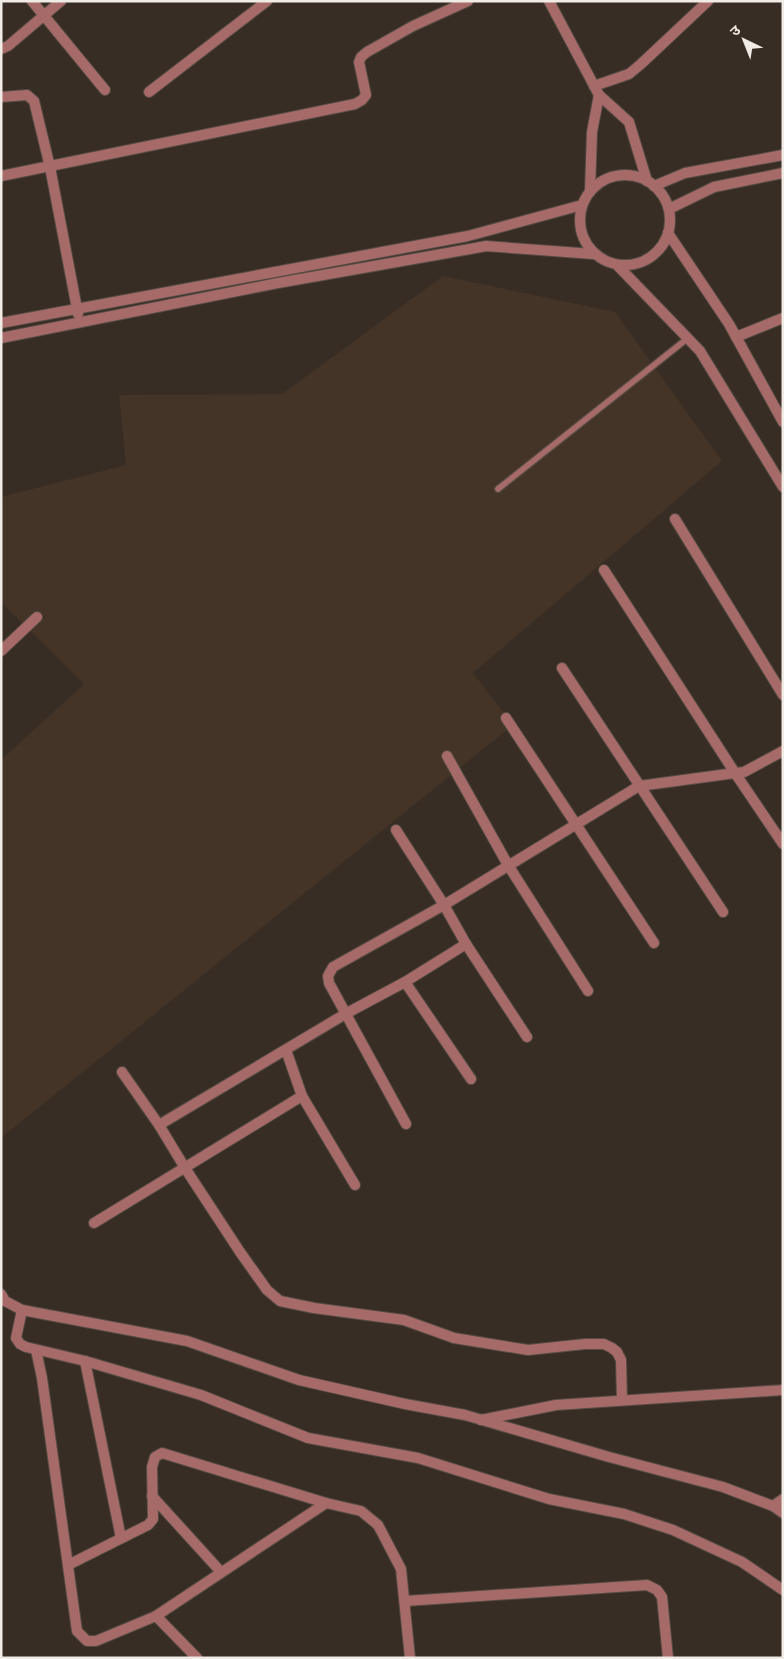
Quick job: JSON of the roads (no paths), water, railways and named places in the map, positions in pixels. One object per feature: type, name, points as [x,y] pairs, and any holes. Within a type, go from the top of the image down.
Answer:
[{"type":"street","points":[[32,1],[105,90]]},
{"type":"street","points":[[1,49],[8,46],[61,1]]},
{"type":"street","points":[[149,92],[267,1]]},
{"type":"street","points":[[1,176],[355,104],[366,95],[359,62],[361,57],[413,26],[468,1]]},
{"type":"street","points":[[549,1],[596,90],[628,122],[650,183]]},
{"type":"street","points":[[596,90],[629,74],[642,64],[708,1]]},
{"type":"street","points":[[590,191],[592,132],[596,90]]},
{"type":"street","points":[[1,97],[27,95],[34,101],[50,167],[80,323]]},
{"type":"street","points":[[650,183],[685,174],[783,155]]},
{"type":"street","points":[[668,209],[714,187],[783,172]]},
{"type":"street","points":[[593,254],[585,244],[580,231],[579,218],[582,205],[590,191],[602,181],[617,176],[632,176],[650,183],[663,196],[668,209],[670,221],[668,233],[661,248],[649,259],[634,265],[618,266]]},
{"type":"street","points":[[1,323],[468,236],[582,205]]},
{"type":"street","points":[[668,233],[729,324],[783,422]]},
{"type":"street","points":[[1,338],[278,283],[486,246],[593,254],[618,266],[700,351],[783,487]]},
{"type":"street","points":[[736,337],[783,318]]},
{"type":"street","points":[[675,519],[783,695]]},
{"type":"street","points":[[604,570],[783,844]]},
{"type":"street","points":[[1,651],[36,617]]},
{"type":"street","points":[[562,668],[723,912]]},
{"type":"street","points":[[506,718],[654,943]]},
{"type":"street","points":[[406,1124],[329,983],[328,976],[333,967],[444,905],[639,786],[744,772],[783,751]]},
{"type":"street","points":[[447,756],[508,865],[588,991]]},
{"type":"street","points":[[396,830],[526,1037]]},
{"type":"street","points":[[159,1125],[466,944]]},
{"type":"street","points":[[404,982],[471,1079]]},
{"type":"street","points":[[286,1050],[302,1096],[355,1185]]},
{"type":"street","points":[[122,1072],[159,1125],[185,1168],[251,1267],[268,1290],[280,1301],[314,1308],[404,1320],[454,1338],[528,1350],[604,1344],[617,1352],[621,1360],[622,1400]]},
{"type":"street","points":[[94,1223],[302,1096]]},
{"type":"street","points":[[1,1294],[5,1301],[22,1310],[187,1341],[298,1380],[405,1404],[465,1415],[722,1487],[773,1506],[783,1513]]},
{"type":"street","points":[[22,1310],[16,1338],[20,1344],[36,1350],[86,1361],[201,1395],[308,1438],[418,1458],[549,1499],[640,1519],[673,1530],[742,1562],[783,1590]]},
{"type":"street","points":[[36,1350],[42,1378],[77,1631],[87,1641],[96,1640],[156,1616],[326,1503]]},
{"type":"street","points":[[86,1361],[121,1538]]},
{"type":"street","points":[[480,1420],[556,1405],[783,1390]]},
{"type":"street","points":[[68,1565],[148,1525],[153,1519],[152,1467],[155,1457],[162,1453],[326,1503],[361,1511],[378,1525],[401,1569],[410,1658]]},
{"type":"street","points":[[152,1496],[221,1572]]},
{"type":"street","points":[[773,1506],[783,1498]]},
{"type":"street","points":[[405,1601],[647,1585],[657,1590],[662,1597],[668,1658]]},
{"type":"street","points":[[156,1616],[197,1658]]},
{"type":"lane","points":[[498,489],[688,338]]}]
